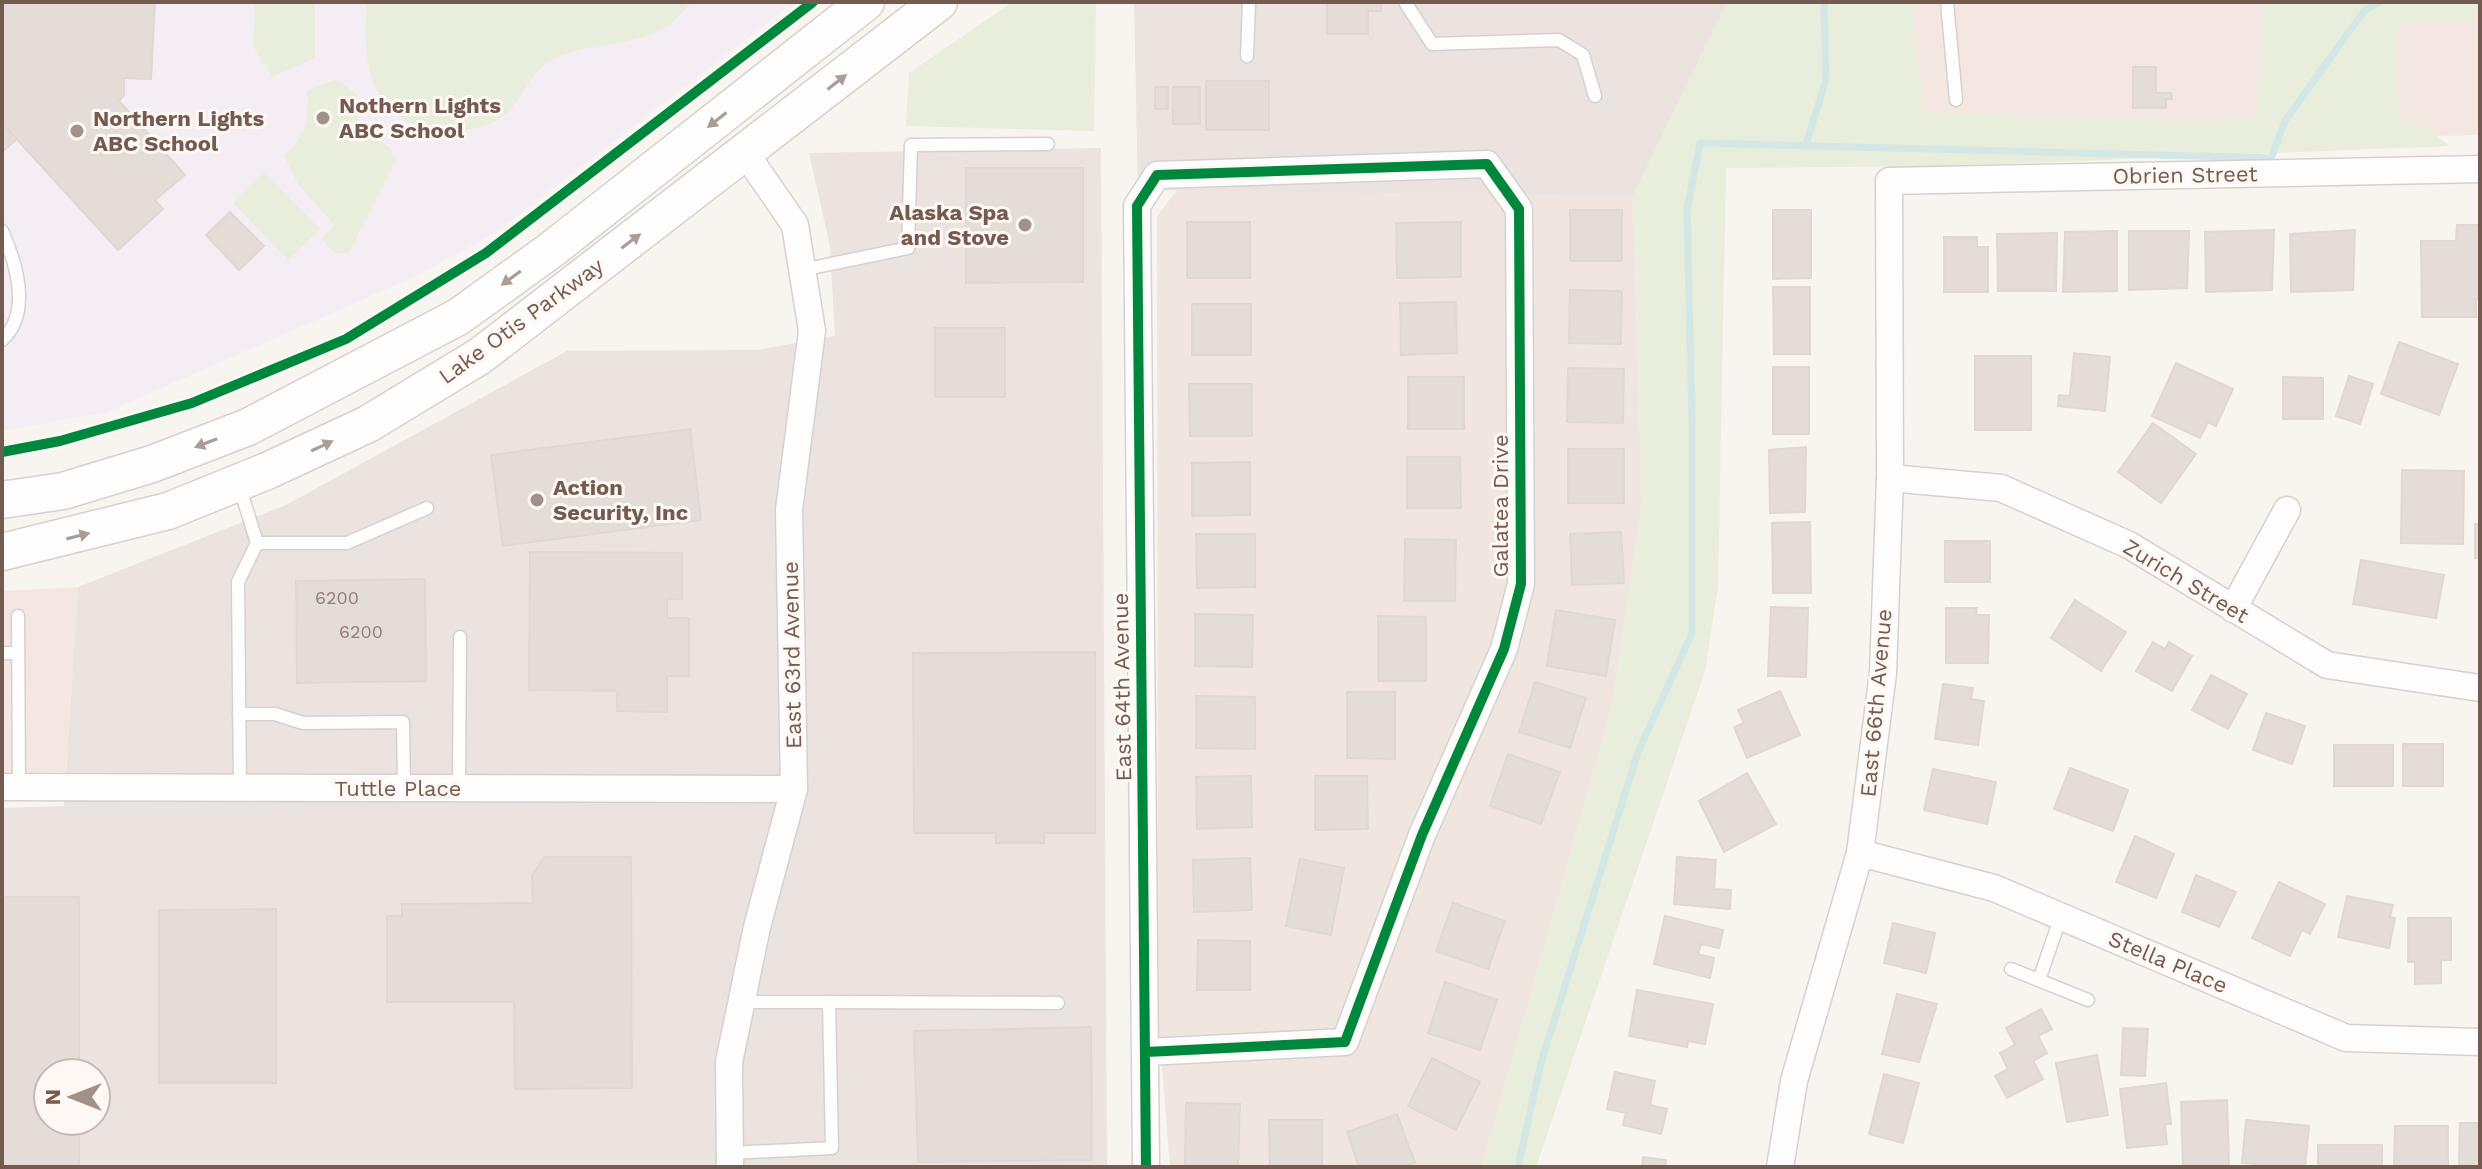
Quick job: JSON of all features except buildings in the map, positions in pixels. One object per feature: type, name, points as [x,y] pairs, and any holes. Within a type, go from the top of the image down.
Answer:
[{"type":"main road","name":"Lake Otis Parkway","points":[[2,500],[78,486],[152,464],[248,427],[458,317],[551,250],[866,2]]},
{"type":"main road","name":"Lake Otis Parkway","points":[[2,552],[123,524],[238,483],[368,424],[480,356],[746,154],[938,2]]},
{"type":"main road","points":[[746,154],[744,138],[751,125],[803,53]]},
{"type":"street","name":"East 63rd Avenue","points":[[730,1160],[729,1062],[757,927],[794,789],[789,510],[812,331],[795,225],[746,154]]},
{"type":"street","name":"Galatea Drive","points":[[1137,206],[1157,175],[1487,164],[1519,209],[1520,224],[1521,584],[1504,649],[1422,835],[1345,1042],[1146,1052]]},
{"type":"street","name":"Obrien Street","points":[[1889,181],[2480,169]]},
{"type":"street","name":"East 66th Avenue","points":[[1780,1167],[1794,1081],[1860,853],[1883,673],[1890,478],[1889,181]]},
{"type":"street","name":"East 64th Avenue","points":[[1137,206],[1146,1167]]},
{"type":"street","name":"Zurich Street","points":[[1890,478],[2001,488],[2129,545],[2327,665],[2480,688]]},
{"type":"street","points":[[2233,609],[2287,510]]},
{"type":"street","name":"Tuttle Place","points":[[10,787],[794,789]]},
{"type":"street","name":"Stella Place","points":[[1860,853],[1994,888],[2346,1038],[2480,1042]]},
{"type":"lane","points":[[1247,56],[1249,2]]},
{"type":"lane","points":[[1405,2],[1432,44],[1559,40],[1583,55],[1595,96]]},
{"type":"lane","points":[[1947,2],[1956,100]]},
{"type":"lane","points":[[802,270],[908,248],[911,145],[1048,144]]},
{"type":"lane","points":[[2,231],[19,282],[20,304],[2,340]]},
{"type":"lane","points":[[238,483],[257,543],[238,582],[240,788]]},
{"type":"lane","points":[[257,543],[347,543],[427,508]]},
{"type":"lane","points":[[10,787],[18,616]]},
{"type":"lane","points":[[459,788],[460,637]]},
{"type":"lane","points":[[2,653],[18,653]]},
{"type":"lane","points":[[239,714],[275,714],[303,723],[403,722],[404,788]]},
{"type":"lane","points":[[2039,980],[2061,916]]},
{"type":"lane","points":[[2011,969],[2088,1000]]},
{"type":"lane","points":[[742,1002],[1058,1003]]},
{"type":"lane","points":[[730,1160],[832,1148],[829,1002]]},
{"type":"shaded area","name":"Nothern Lights ABC School","points":[[2,2],[794,2],[494,234],[412,278],[107,412],[2,431]]},
{"type":"shaded area","points":[[1134,2],[1727,2],[1633,196],[1138,190]]},
{"type":"shaded area","points":[[1893,2],[2480,2],[2480,135],[1892,147]]},
{"type":"shaded area","points":[[1101,148],[1107,1167],[2,1167],[2,808],[64,806],[78,587],[286,505],[567,351],[757,350],[835,336],[830,246],[809,153]]},
{"type":"shaded area","points":[[1184,181],[1637,187],[1633,196],[1642,504],[1612,707],[1482,1167],[1170,1167],[1158,1016],[1157,216]]},
{"type":"shaded area","points":[[78,587],[66,773],[2,772],[2,591]]},
{"type":"green space","points":[[255,2],[315,2],[315,58],[272,77],[253,46]]},
{"type":"green space","points":[[367,2],[690,2],[677,18],[645,37],[591,47],[545,64],[515,104],[495,122],[473,128],[442,130],[417,126],[398,116],[384,103],[369,68]]},
{"type":"green space","points":[[1013,2],[1096,2],[1094,131],[906,126],[909,73]]},
{"type":"green space","points":[[1727,2],[1912,2],[1924,112],[2204,120],[2257,117],[2263,2],[2480,2],[2480,20],[2397,25],[2399,122],[2422,124],[2449,146],[1948,166],[1726,168],[1718,587],[1705,671],[1536,1167],[1482,1167],[1612,707],[1642,504],[1633,196]]},
{"type":"green space","points":[[337,79],[357,95],[357,127],[390,148],[396,160],[349,253],[335,253],[322,239],[334,225],[298,184],[284,156],[305,127],[307,91]]},
{"type":"green space","points":[[264,172],[320,229],[288,260],[233,203]]},
{"type":"waterway","points":[[1806,144],[1826,80],[1824,2]]},
{"type":"waterway","points":[[1518,1167],[1541,1063],[1638,752],[1692,633],[1692,419],[1687,210],[1700,143],[2271,158],[2285,121],[2364,11],[2379,2]]},
{"type":"cycle path","points":[[2,452],[60,441],[192,403],[346,339],[486,253],[813,2]]},
{"type":"cycle path","points":[[1146,1052],[1345,1042],[1422,835],[1504,649],[1521,584],[1519,209],[1487,164],[1157,175],[1137,206],[1146,1167]]},
{"type":"place","name":"Nothern Lights ABC School","points":[[323,118]]},
{"type":"place","name":"Northern Lights ABC School","points":[[77,131]]},
{"type":"place","name":"Alaska Spa and Stove","points":[[1025,225]]},
{"type":"place","name":"Action Security, Inc","points":[[537,500]]}]
